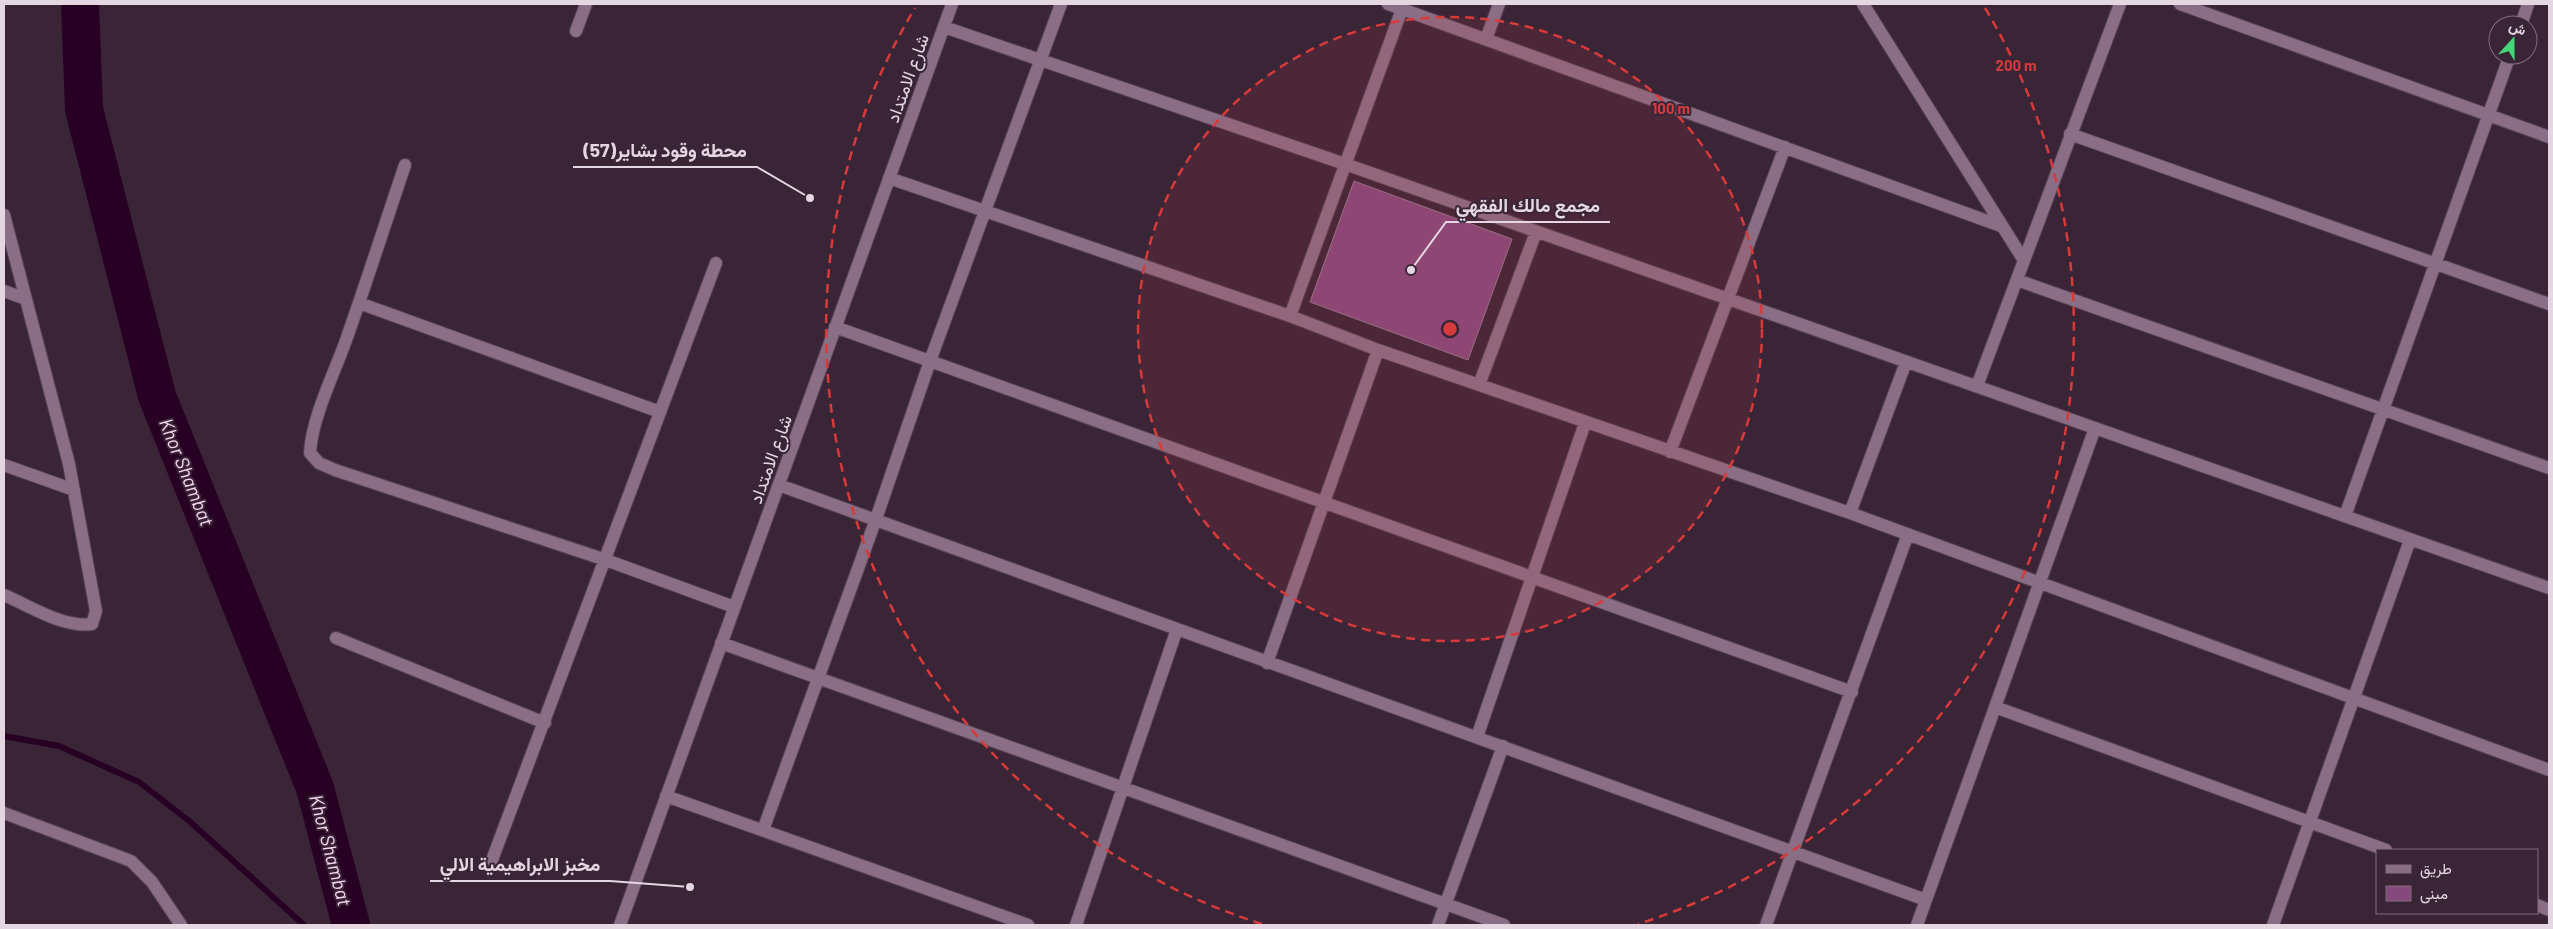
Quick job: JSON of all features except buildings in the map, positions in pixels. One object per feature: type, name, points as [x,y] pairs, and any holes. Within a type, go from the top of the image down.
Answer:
[{"type":"street","points":[[576,31],[586,4]]},
{"type":"street","name":"شارع الامتداد","points":[[620,925],[952,4]]},
{"type":"street","points":[[763,830],[876,518],[930,361],[1061,4]]},
{"type":"street","points":[[1388,4],[2000,226]]},
{"type":"street","points":[[1486,40],[1499,4]]},
{"type":"street","points":[[1863,4],[2000,226],[2023,259]]},
{"type":"street","points":[[1977,386],[2120,4]]},
{"type":"street","points":[[2180,4],[2549,137]]},
{"type":"street","points":[[1290,316],[1402,9]]},
{"type":"street","points":[[944,27],[1345,164],[2549,588]]},
{"type":"street","points":[[2345,516],[2506,65]]},
{"type":"street","points":[[2070,134],[2549,304]]},
{"type":"street","points":[[1670,452],[1726,299],[1785,147]]},
{"type":"street","points":[[405,165],[310,442],[310,453],[320,463],[606,560],[734,607]]},
{"type":"street","points":[[889,178],[1290,316],[1378,350],[1585,423],[1850,513],[2354,700],[2549,770]]},
{"type":"street","points":[[4,215],[74,490],[96,611],[92,624],[82,626],[63,621],[4,595]]},
{"type":"street","points":[[1479,385],[1536,232]]},
{"type":"street","points":[[492,860],[716,263]]},
{"type":"street","points":[[2017,280],[2549,468]]},
{"type":"street","points":[[4,291],[26,299]]},
{"type":"street","points":[[359,303],[660,412]]},
{"type":"street","points":[[835,327],[1532,579],[1852,692]]},
{"type":"street","points":[[1267,663],[1378,350]]},
{"type":"street","points":[[1850,513],[1906,362]]},
{"type":"street","points":[[1477,737],[1585,423]]},
{"type":"street","points":[[1917,925],[2095,428]]},
{"type":"street","points":[[4,465],[74,490]]},
{"type":"street","points":[[779,484],[1267,663],[1503,746],[1926,900]]},
{"type":"street","points":[[1766,925],[1908,534]]},
{"type":"street","points":[[2273,925],[2410,540]]},
{"type":"street","points":[[1076,925],[1177,629]]},
{"type":"street","points":[[336,638],[545,723]]},
{"type":"street","points":[[721,643],[1124,786],[1504,925]]},
{"type":"street","points":[[1995,707],[2383,849]]},
{"type":"street","points":[[1438,925],[1503,746]]},
{"type":"street","points":[[666,796],[1028,925]]},
{"type":"street","points":[[4,813],[131,861],[152,882],[181,925]]},
{"type":"waterway","name":"Khor Shambat","points":[[80,4],[84,109],[157,396],[315,788],[351,925]]},
{"type":"waterway","points":[[4,736],[59,746],[139,782],[188,820],[304,925]]},
{"type":"place","name":"محطة وقود بشاير(57)","points":[[810,198]]},
{"type":"place","name":"مجمع مالك الفقهي","points":[[1411,270]]},
{"type":"place","name":"مخبز الابراهيمية الالي","points":[[690,887]]}]
